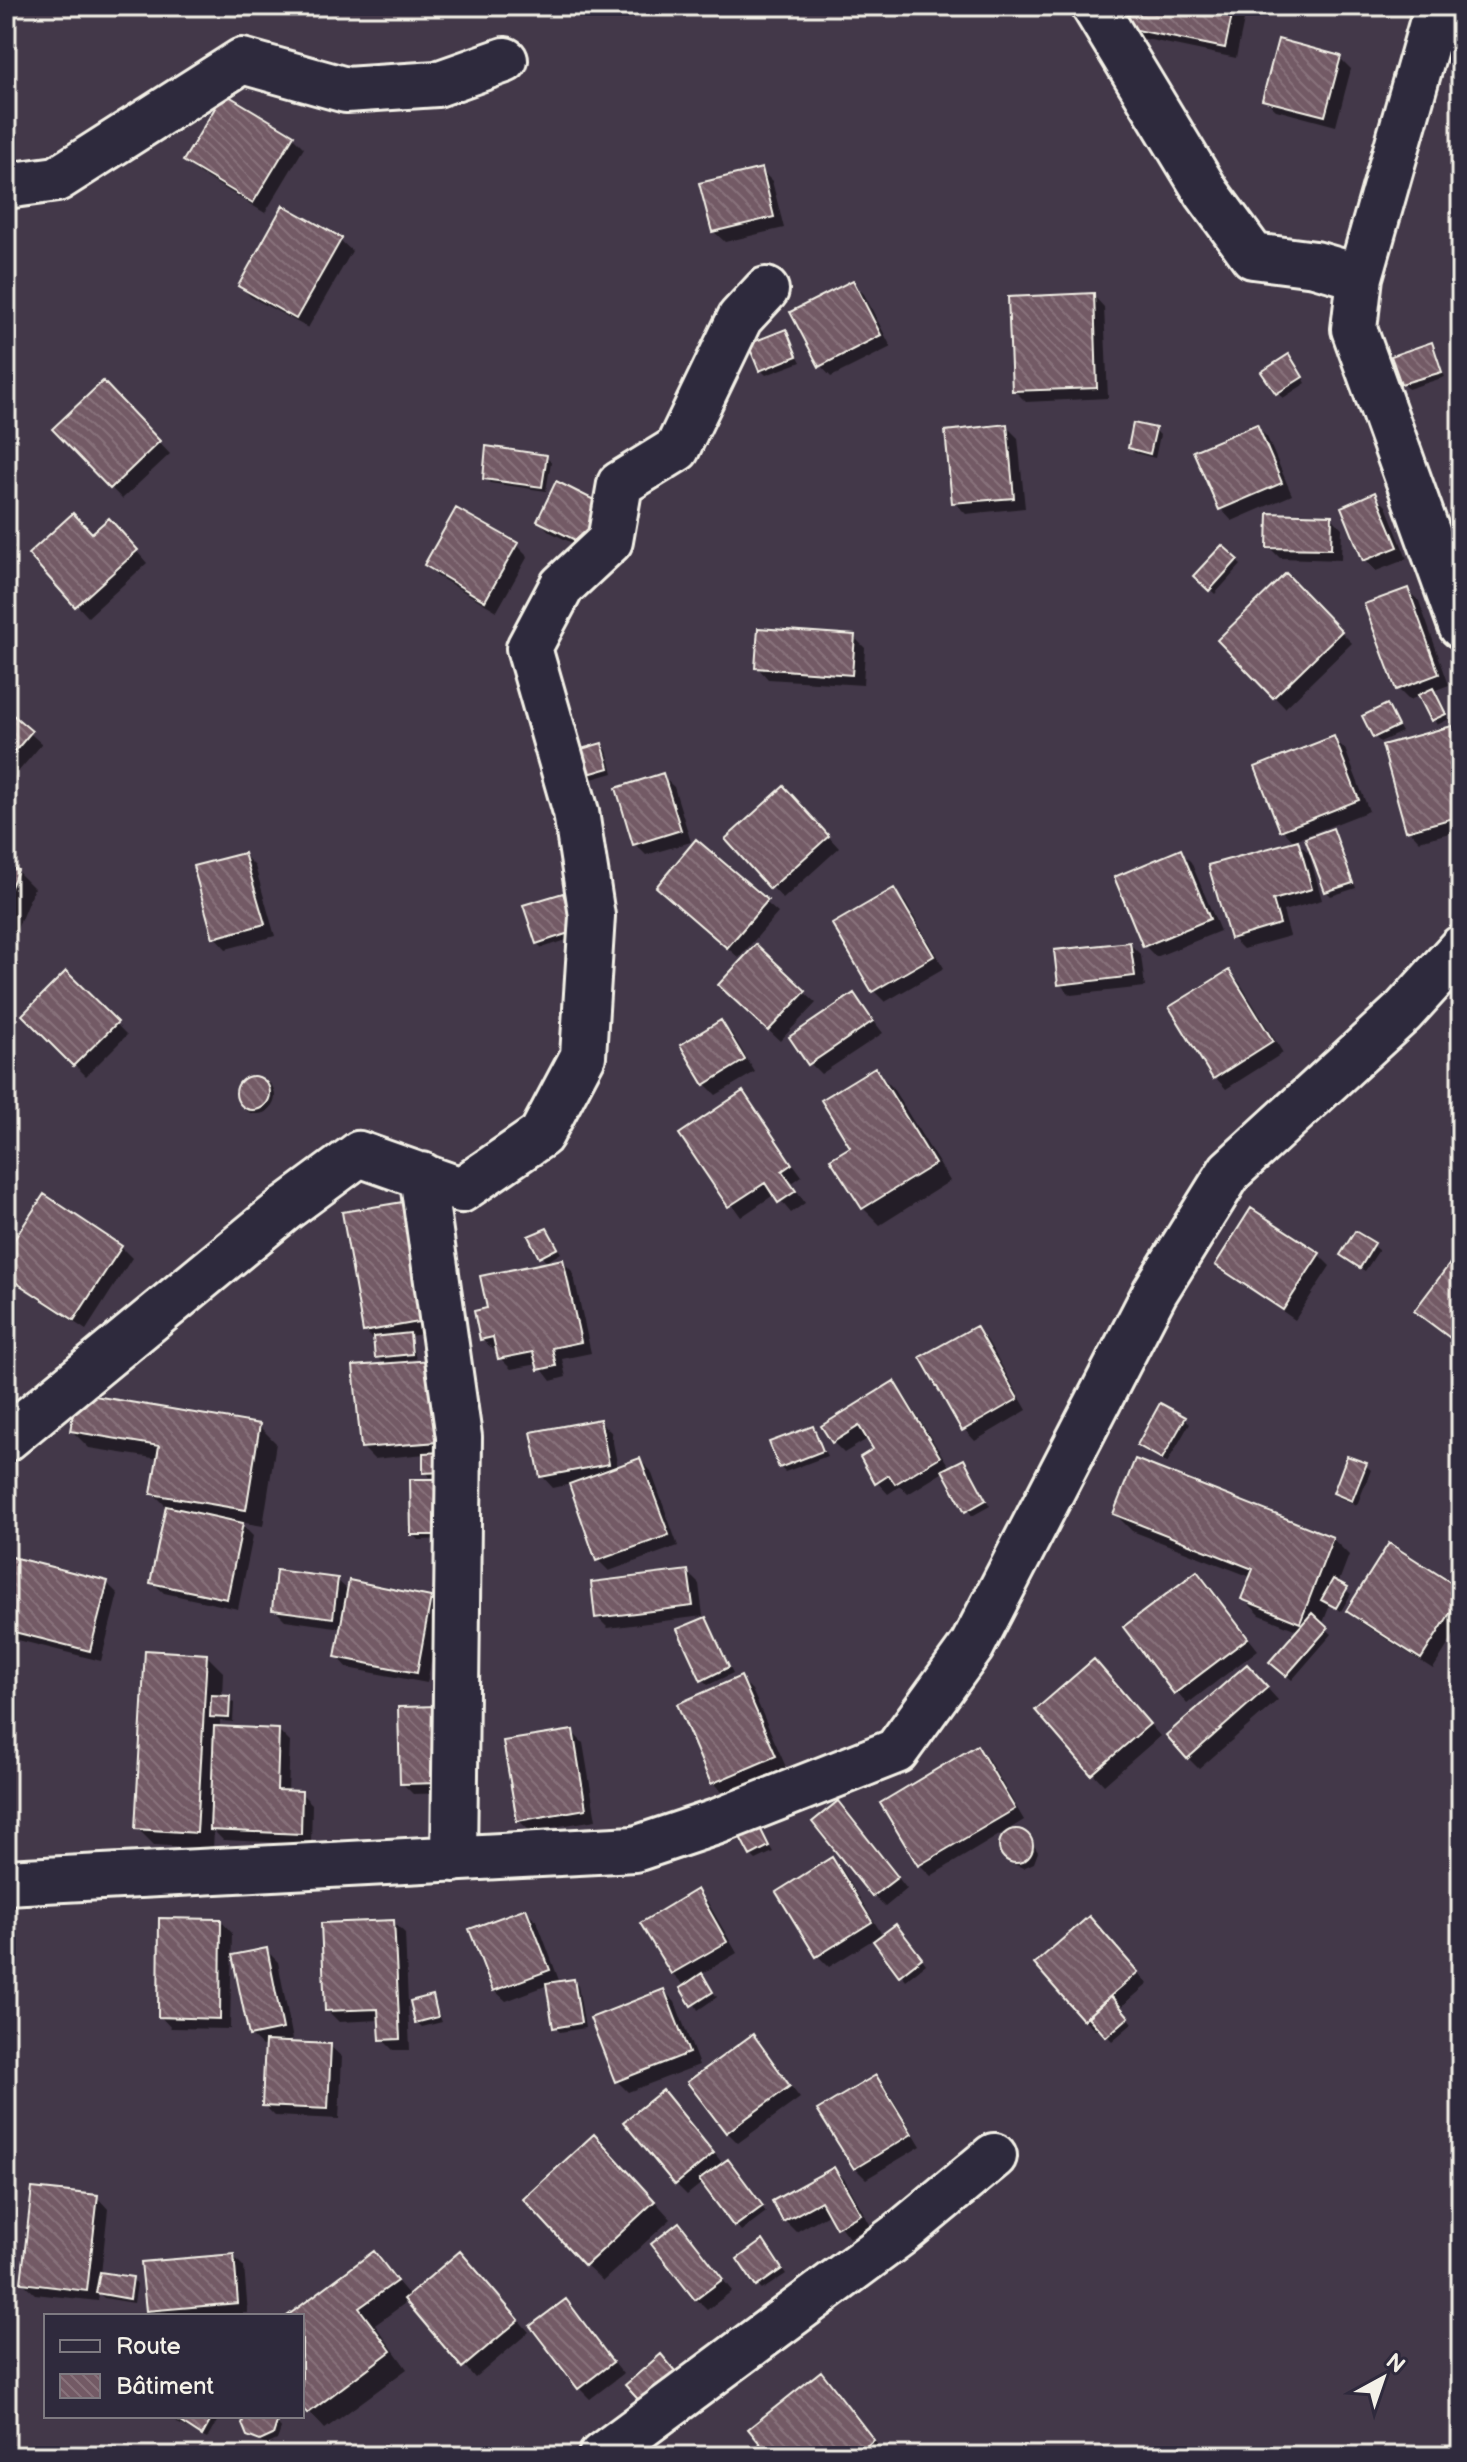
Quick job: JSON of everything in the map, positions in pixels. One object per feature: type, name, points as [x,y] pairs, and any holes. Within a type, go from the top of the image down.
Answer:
[{"type":"street","points":[[1094,6],[1207,193],[1253,256],[1315,264],[1360,277]]},
{"type":"street","points":[[1437,6],[1360,277],[1354,329],[1461,626]]},
{"type":"street","points":[[6,186],[57,179],[242,61],[346,90],[437,84],[505,60]]},
{"type":"street","points":[[6,1439],[286,1208],[359,1154],[461,1190],[541,1135],[583,1056],[592,916],[576,812],[529,648],[562,586],[610,541],[620,484],[677,449],[740,318],[766,290]]},
{"type":"street","points":[[6,1882],[635,1849],[716,1822],[896,1751],[972,1646],[1155,1292],[1230,1171],[1403,1012],[1461,948]]},
{"type":"street","points":[[422,1175],[459,1437],[454,1859]]},
{"type":"street","points":[[601,2456],[888,2243],[994,2156]]},
{"type":"building","points":[[1131,6],[1234,6],[1225,48],[1127,28]]},
{"type":"building","points":[[1278,39],[1341,56],[1325,116],[1262,100]]},
{"type":"building","points":[[224,93],[294,135],[253,203],[183,161]]},
{"type":"building","points":[[762,168],[774,217],[712,232],[699,183]]},
{"type":"building","points":[[283,205],[342,238],[296,319],[238,286]]},
{"type":"building","points":[[853,280],[881,335],[819,367],[790,312]]},
{"type":"building","points":[[1094,293],[1097,388],[1012,391],[1008,297]]},
{"type":"building","points":[[786,329],[797,356],[759,371],[748,344]]},
{"type":"building","points":[[1432,342],[1442,372],[1401,384],[1391,356]]},
{"type":"building","points":[[1289,354],[1303,377],[1276,394],[1261,372]]},
{"type":"building","points":[[103,381],[160,441],[110,489],[52,429]]},
{"type":"building","points":[[1133,423],[1156,428],[1150,454],[1128,448]]},
{"type":"building","points":[[1007,424],[1014,498],[952,503],[945,431]]},
{"type":"building","points":[[1257,424],[1282,483],[1219,510],[1193,451]]},
{"type":"building","points":[[486,446],[547,455],[542,487],[483,479]]},
{"type":"building","points":[[556,481],[604,505],[585,545],[537,521]]},
{"type":"building","points":[[1375,492],[1398,547],[1363,561],[1341,507]]},
{"type":"building","points":[[456,508],[518,543],[485,601],[424,565]]},
{"type":"building","points":[[73,513],[92,533],[109,518],[138,550],[75,607],[28,554]]},
{"type":"building","points":[[1268,513],[1332,515],[1331,549],[1267,548]]},
{"type":"building","points":[[6,526],[13,547],[6,549]]},
{"type":"building","points":[[1222,545],[1238,559],[1209,591],[1193,576]]},
{"type":"building","points":[[1286,573],[1342,631],[1273,698],[1217,640]]},
{"type":"building","points":[[1408,588],[1439,674],[1396,690],[1364,604]]},
{"type":"building","points":[[758,628],[855,635],[852,675],[755,668]]},
{"type":"building","points":[[1433,688],[1446,714],[1431,721],[1418,695]]},
{"type":"building","points":[[1387,704],[1398,726],[1373,738],[1362,716]]},
{"type":"building","points":[[6,709],[32,731],[6,762]]},
{"type":"building","points":[[1452,726],[1461,758],[1461,816],[1406,831],[1382,745]]},
{"type":"building","points":[[1334,736],[1359,800],[1280,831],[1255,767]]},
{"type":"building","points":[[602,743],[609,768],[585,775],[578,750]]},
{"type":"building","points":[[663,773],[681,830],[633,845],[616,788]]},
{"type":"building","points":[[784,786],[829,836],[770,889],[725,839]]},
{"type":"building","points":[[1333,828],[1353,883],[1325,892],[1305,838]]},
{"type":"building","points":[[696,839],[768,900],[727,948],[656,887]]},
{"type":"building","points":[[1298,840],[1312,889],[1273,900],[1280,924],[1230,939],[1208,865]]},
{"type":"building","points":[[1181,849],[1210,919],[1143,947],[1114,877]]},
{"type":"building","points":[[244,853],[265,924],[213,938],[193,866]]},
{"type":"building","points":[[6,865],[18,870],[6,899]]},
{"type":"building","points":[[894,888],[934,956],[872,992],[832,924]]},
{"type":"building","points":[[563,893],[575,931],[536,944],[523,905]]},
{"type":"building","points":[[1130,942],[1135,976],[1058,985],[1054,950]]},
{"type":"building","points":[[756,944],[806,991],[768,1031],[718,985]]},
{"type":"building","points":[[1229,970],[1273,1041],[1213,1079],[1169,1007]]},
{"type":"building","points":[[66,971],[118,1022],[73,1066],[22,1015]]},
{"type":"building","points":[[854,993],[873,1021],[808,1065],[789,1037]]},
{"type":"building","points":[[721,1020],[745,1060],[704,1085],[680,1045]]},
{"type":"building","points":[[875,1067],[935,1164],[862,1209],[830,1159],[850,1147],[821,1100]]},
{"type":"building","points":[[253,1076],[265,1081],[270,1093],[265,1105],[253,1110],[241,1105],[236,1093],[241,1081]]},
{"type":"building","points":[[743,1091],[792,1164],[782,1171],[796,1191],[778,1203],[765,1183],[728,1207],[679,1134]]},
{"type":"building","points":[[44,1194],[122,1246],[74,1320],[6,1276],[6,1252]]},
{"type":"building","points":[[409,1201],[430,1320],[363,1332],[342,1212]]},
{"type":"building","points":[[1251,1208],[1320,1253],[1283,1310],[1215,1265]]},
{"type":"building","points":[[547,1228],[558,1248],[539,1258],[528,1236]]},
{"type":"building","points":[[1355,1231],[1375,1243],[1360,1268],[1340,1255]]},
{"type":"building","points":[[1461,1249],[1461,1346],[1414,1311]]},
{"type":"building","points":[[563,1259],[581,1342],[552,1348],[556,1366],[538,1370],[533,1352],[498,1359],[493,1337],[480,1340],[474,1311],[487,1308],[480,1276]]},
{"type":"building","points":[[976,1326],[1018,1399],[962,1431],[920,1357]]},
{"type":"building","points":[[410,1333],[412,1354],[375,1358],[373,1337]]},
{"type":"building","points":[[431,1360],[438,1442],[361,1448],[353,1366]]},
{"type":"building","points":[[894,1381],[940,1457],[895,1484],[889,1475],[875,1484],[860,1457],[873,1449],[859,1426],[832,1443],[821,1426]]},
{"type":"building","points":[[77,1393],[260,1424],[246,1510],[151,1494],[159,1446],[70,1431]]},
{"type":"building","points":[[1160,1403],[1186,1417],[1162,1459],[1137,1445]]},
{"type":"building","points":[[600,1419],[609,1464],[540,1477],[531,1432]]},
{"type":"building","points":[[813,1426],[823,1451],[779,1468],[769,1442]]},
{"type":"building","points":[[443,1452],[444,1472],[423,1473],[423,1453]]},
{"type":"building","points":[[1347,1456],[1367,1463],[1352,1501],[1333,1493]]},
{"type":"building","points":[[640,1458],[669,1535],[596,1561],[569,1484]]},
{"type":"building","points":[[964,1459],[986,1500],[965,1512],[942,1470]]},
{"type":"building","points":[[1135,1459],[1333,1537],[1300,1623],[1241,1599],[1253,1569],[1113,1514]]},
{"type":"building","points":[[410,1479],[443,1479],[445,1535],[411,1535]]},
{"type":"building","points":[[166,1506],[243,1523],[227,1599],[150,1583]]},
{"type":"building","points":[[1389,1543],[1461,1589],[1461,1596],[1421,1659],[1346,1611]]},
{"type":"building","points":[[8,1556],[108,1581],[90,1651],[6,1630]]},
{"type":"building","points":[[276,1570],[338,1578],[333,1618],[272,1610]]},
{"type":"building","points":[[688,1570],[693,1606],[595,1618],[591,1582]]},
{"type":"building","points":[[1197,1571],[1248,1638],[1174,1694],[1123,1627]]},
{"type":"building","points":[[1333,1579],[1348,1587],[1336,1608],[1321,1600]]},
{"type":"building","points":[[349,1580],[431,1597],[417,1673],[335,1657]]},
{"type":"building","points":[[1312,1613],[1328,1628],[1286,1676],[1269,1662]]},
{"type":"building","points":[[706,1617],[729,1667],[701,1681],[677,1629]]},
{"type":"building","points":[[145,1650],[207,1654],[197,1833],[135,1829]]},
{"type":"building","points":[[1094,1659],[1150,1724],[1091,1775],[1035,1710]]},
{"type":"building","points":[[1247,1664],[1268,1687],[1187,1759],[1166,1735]]},
{"type":"building","points":[[741,1676],[776,1756],[711,1784],[677,1704]]},
{"type":"building","points":[[211,1695],[230,1696],[229,1718],[210,1717]]},
{"type":"building","points":[[440,1706],[441,1783],[400,1784],[398,1707]]},
{"type":"building","points":[[214,1726],[279,1729],[277,1790],[302,1791],[301,1834],[210,1830]]},
{"type":"building","points":[[573,1730],[586,1809],[517,1821],[503,1741]]},
{"type":"building","points":[[977,1745],[1015,1809],[918,1866],[880,1803]]},
{"type":"building","points":[[838,1801],[898,1877],[872,1897],[812,1822]]},
{"type":"building","points":[[760,1828],[769,1846],[750,1856],[740,1837]]},
{"type":"building","points":[[1016,1829],[1028,1834],[1033,1846],[1028,1858],[1016,1863],[1004,1858],[999,1846],[1004,1834]]},
{"type":"building","points":[[832,1857],[872,1922],[816,1957],[776,1892]]},
{"type":"building","points":[[697,1889],[727,1942],[671,1974],[640,1923]]},
{"type":"building","points":[[526,1908],[550,1970],[493,1991],[469,1929]]},
{"type":"building","points":[[1089,1916],[1138,1972],[1083,2020],[1034,1964]]},
{"type":"building","points":[[159,1918],[221,1919],[220,2019],[158,2017]]},
{"type":"building","points":[[394,1920],[400,2039],[380,2040],[378,2009],[325,2011],[321,1923]]},
{"type":"building","points":[[896,1924],[922,1958],[899,1976],[873,1941]]},
{"type":"building","points":[[267,1948],[283,2029],[249,2036],[232,1955]]},
{"type":"building","points":[[702,1973],[713,1992],[691,2006],[680,1988]]},
{"type":"building","points":[[574,1979],[581,2023],[553,2028],[546,1983]]},
{"type":"building","points":[[664,1989],[689,2053],[615,2082],[590,2018]]},
{"type":"building","points":[[433,1995],[438,2017],[415,2023],[410,2001]]},
{"type":"building","points":[[1111,1996],[1129,2017],[1106,2037],[1088,2017]]},
{"type":"building","points":[[753,2034],[790,2086],[726,2133],[687,2082]]},
{"type":"building","points":[[265,2041],[331,2044],[328,2109],[262,2106]]},
{"type":"building","points":[[876,2075],[912,2134],[854,2169],[817,2110]]},
{"type":"building","points":[[663,2090],[714,2153],[675,2185],[623,2122]]},
{"type":"building","points":[[594,2134],[655,2201],[585,2266],[523,2199]]},
{"type":"building","points":[[728,2159],[763,2206],[734,2227],[699,2180]]},
{"type":"building","points":[[834,2167],[861,2214],[836,2228],[821,2201],[783,2222],[772,2201]]},
{"type":"building","points":[[32,2188],[98,2195],[87,2291],[21,2283]]},
{"type":"building","points":[[679,2222],[723,2279],[695,2300],[651,2244]]},
{"type":"building","points":[[763,2240],[782,2269],[756,2287],[737,2259]]},
{"type":"building","points":[[374,2251],[397,2281],[359,2308],[391,2351],[307,2414],[304,2410],[304,2314],[290,2314]]},
{"type":"building","points":[[460,2251],[519,2320],[462,2368],[404,2299]]},
{"type":"building","points":[[234,2254],[238,2303],[146,2311],[141,2262]]},
{"type":"building","points":[[100,2272],[133,2277],[130,2299],[96,2293]]},
{"type":"building","points":[[566,2299],[613,2362],[578,2389],[530,2326]]},
{"type":"building","points":[[661,2354],[679,2376],[644,2406],[625,2385]]},
{"type":"building","points":[[821,2371],[874,2440],[854,2456],[770,2456],[748,2429]]},
{"type":"building","points":[[174,2418],[212,2418],[202,2436]]},
{"type":"building","points":[[244,2418],[275,2418],[277,2422],[273,2435],[260,2441],[247,2436],[242,2424]]}]
